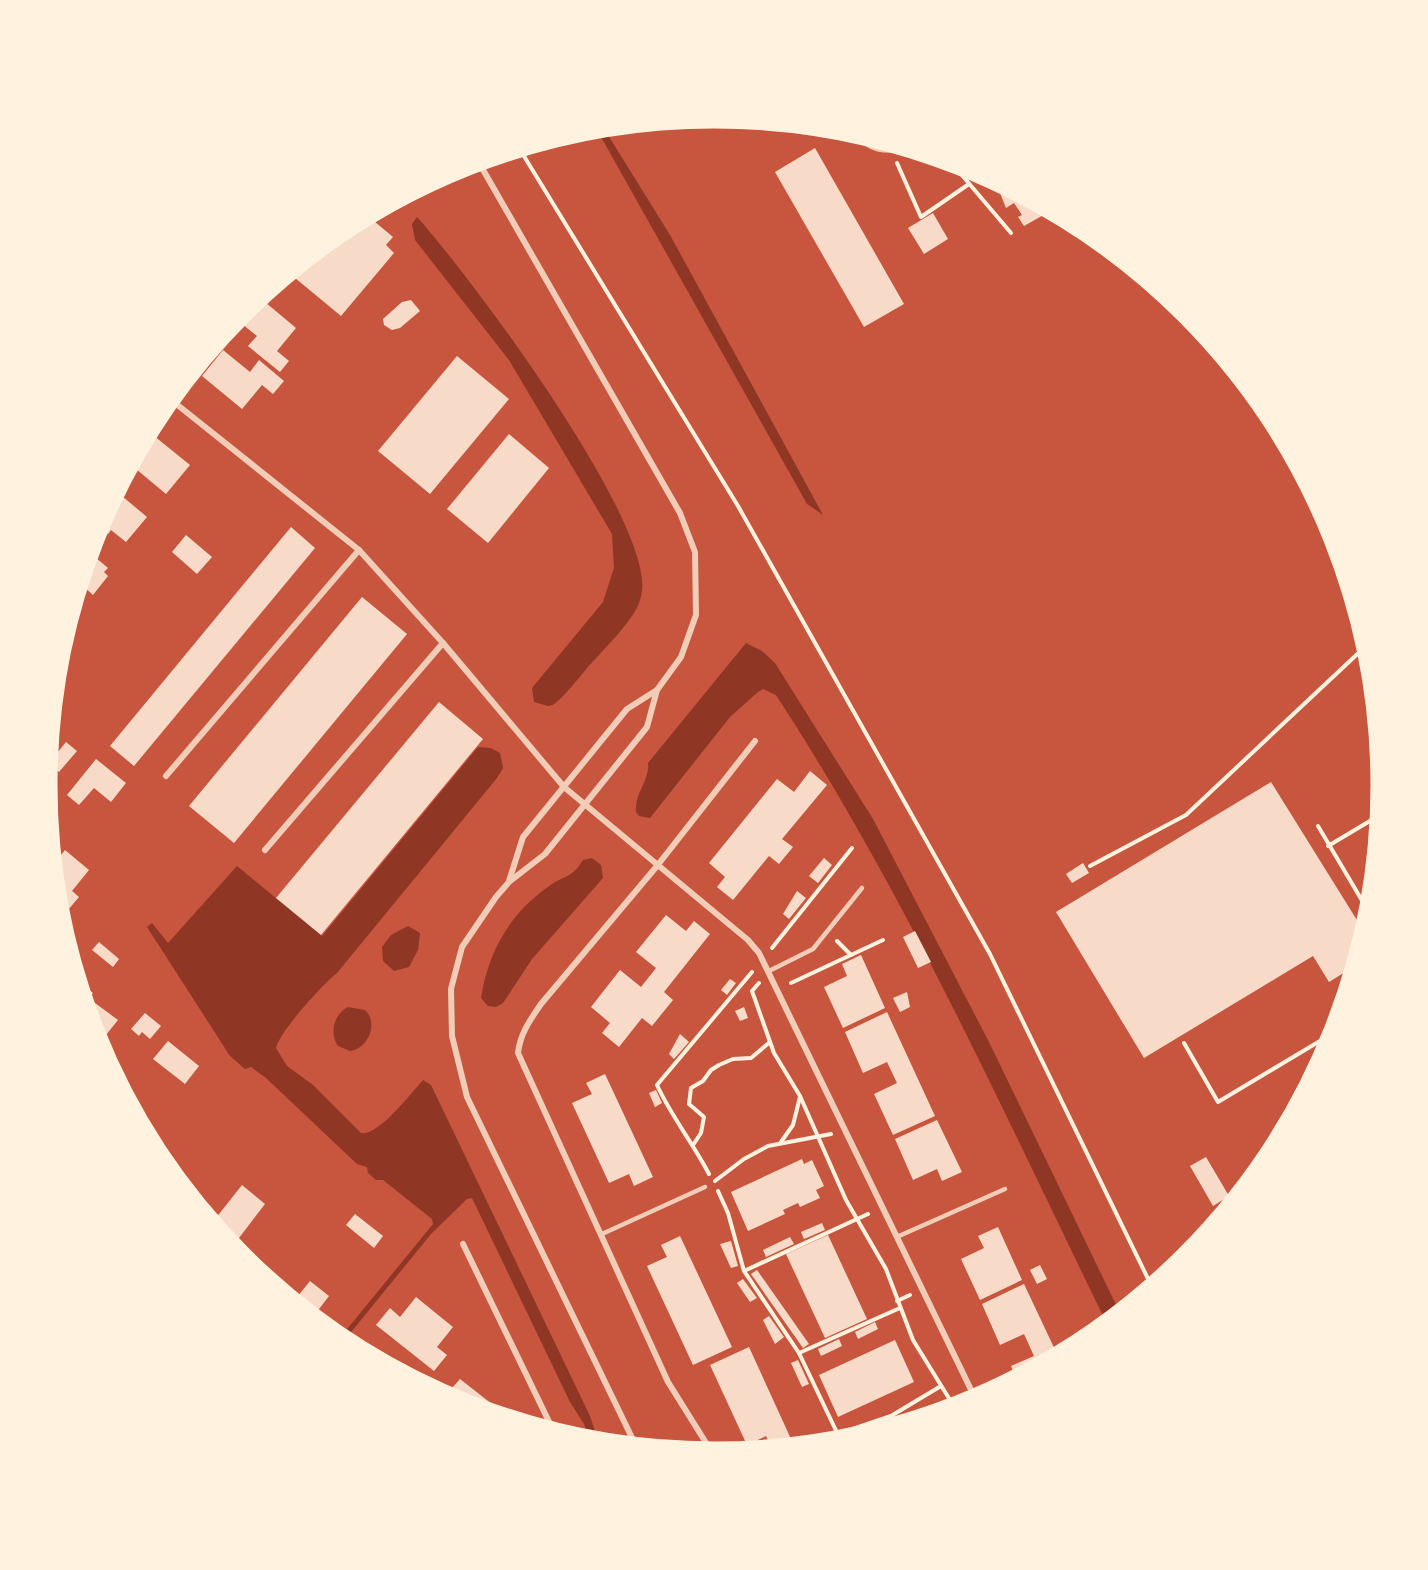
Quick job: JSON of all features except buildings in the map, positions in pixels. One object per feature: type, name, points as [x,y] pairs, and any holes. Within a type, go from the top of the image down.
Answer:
[{"type":"street","points":[[873,146],[892,152]]},
{"type":"street","points":[[482,169],[680,513],[695,552],[698,585],[693,624],[681,657],[657,690],[647,727],[545,854],[509,882],[462,946],[452,989],[452,1036],[458,1068],[479,1126],[630,1438]]},
{"type":"street","points":[[177,404],[359,550],[443,643],[564,787],[584,806],[748,940],[763,960],[778,989],[971,1391]]},
{"type":"street","points":[[166,777],[359,550]]},
{"type":"street","points":[[265,850],[443,643]]},
{"type":"street","points":[[509,882],[524,837],[627,709],[657,690]]},
{"type":"street","points":[[707,1444],[668,1382],[518,1053],[519,1042],[541,1004],[657,866],[755,741]]},
{"type":"street","points":[[463,1244],[549,1422]]},
{"type":"lane","points":[[769,971],[813,949],[862,888]]},
{"type":"lane","points":[[602,1234],[705,1187]]},
{"type":"lane","points":[[898,1236],[1005,1188]]},
{"type":"path","points":[[892,152],[921,217],[969,184]]},
{"type":"path","points":[[523,155],[738,506],[990,954],[1148,1280]]},
{"type":"path","points":[[962,175],[1011,233]]},
{"type":"path","points":[[1090,866],[1186,815],[1359,653]]},
{"type":"path","points":[[1328,846],[1371,820]]},
{"type":"path","points":[[1317,826],[1362,901]]},
{"type":"path","points":[[837,1432],[799,1353],[744,1271],[728,1213],[693,1145],[667,1108],[657,1085],[763,960],[852,848]]},
{"type":"path","points":[[778,989],[883,940]]},
{"type":"path","points":[[769,971],[752,991],[770,1042],[800,1096],[836,1181],[886,1269],[913,1340],[949,1400]]},
{"type":"path","points":[[1184,1043],[1218,1102],[1320,1041]]},
{"type":"path","points":[[693,1145],[701,1133],[704,1117],[689,1104],[691,1088],[703,1082],[711,1070],[719,1065],[733,1059],[751,1058],[770,1042]]},
{"type":"path","points":[[780,1143],[793,1125],[800,1096]]},
{"type":"path","points":[[713,1182],[755,1152],[780,1143],[846,1131]]},
{"type":"path","points":[[744,1271],[883,1208]]},
{"type":"path","points":[[799,1353],[900,1308]]},
{"type":"path","points":[[858,1427],[891,1416],[941,1386]]},
{"type":"shaded area","points":[[608,135],[670,235],[823,515],[807,504],[601,137]]},
{"type":"shaded area","points":[[417,217],[476,290],[553,399],[589,456],[618,510],[637,556],[642,591],[636,610],[616,636],[553,705],[534,702],[532,688],[603,602],[614,568],[612,534],[509,360],[415,240],[412,224]]},
{"type":"shaded area","points":[[746,643],[762,651],[775,663],[873,819],[989,1042],[1117,1306],[1103,1316],[991,1084],[910,925],[868,847],[776,695],[763,689],[730,717],[650,818],[639,816],[636,812],[637,799],[647,776],[648,763]]},
{"type":"shaded area","points":[[478,747],[491,748],[500,753],[503,768],[497,778],[337,973],[293,1020],[276,1048],[287,1066],[313,1085],[361,1133],[377,1128],[423,1080],[431,1085],[590,1416],[596,1433],[586,1431],[570,1402],[472,1198],[467,1199],[431,1234],[350,1334],[345,1331],[433,1224],[432,1219],[383,1180],[376,1180],[368,1173],[367,1167],[357,1164],[266,1078],[251,1067],[245,1069],[230,1056],[147,927],[152,923],[168,943],[237,866],[322,936]]},
{"type":"shaded area","points":[[592,858],[601,865],[603,878],[532,959],[503,1003],[496,1007],[488,1006],[481,998],[484,981],[495,950],[512,922],[534,898],[553,883],[571,874],[583,860]]},
{"type":"shaded area","points":[[408,926],[420,933],[418,950],[409,967],[394,971],[383,961],[382,947],[391,935]]},
{"type":"shaded area","points":[[348,1007],[365,1010],[371,1022],[370,1035],[366,1041],[362,1046],[350,1051],[338,1046],[334,1035],[336,1019]]}]
